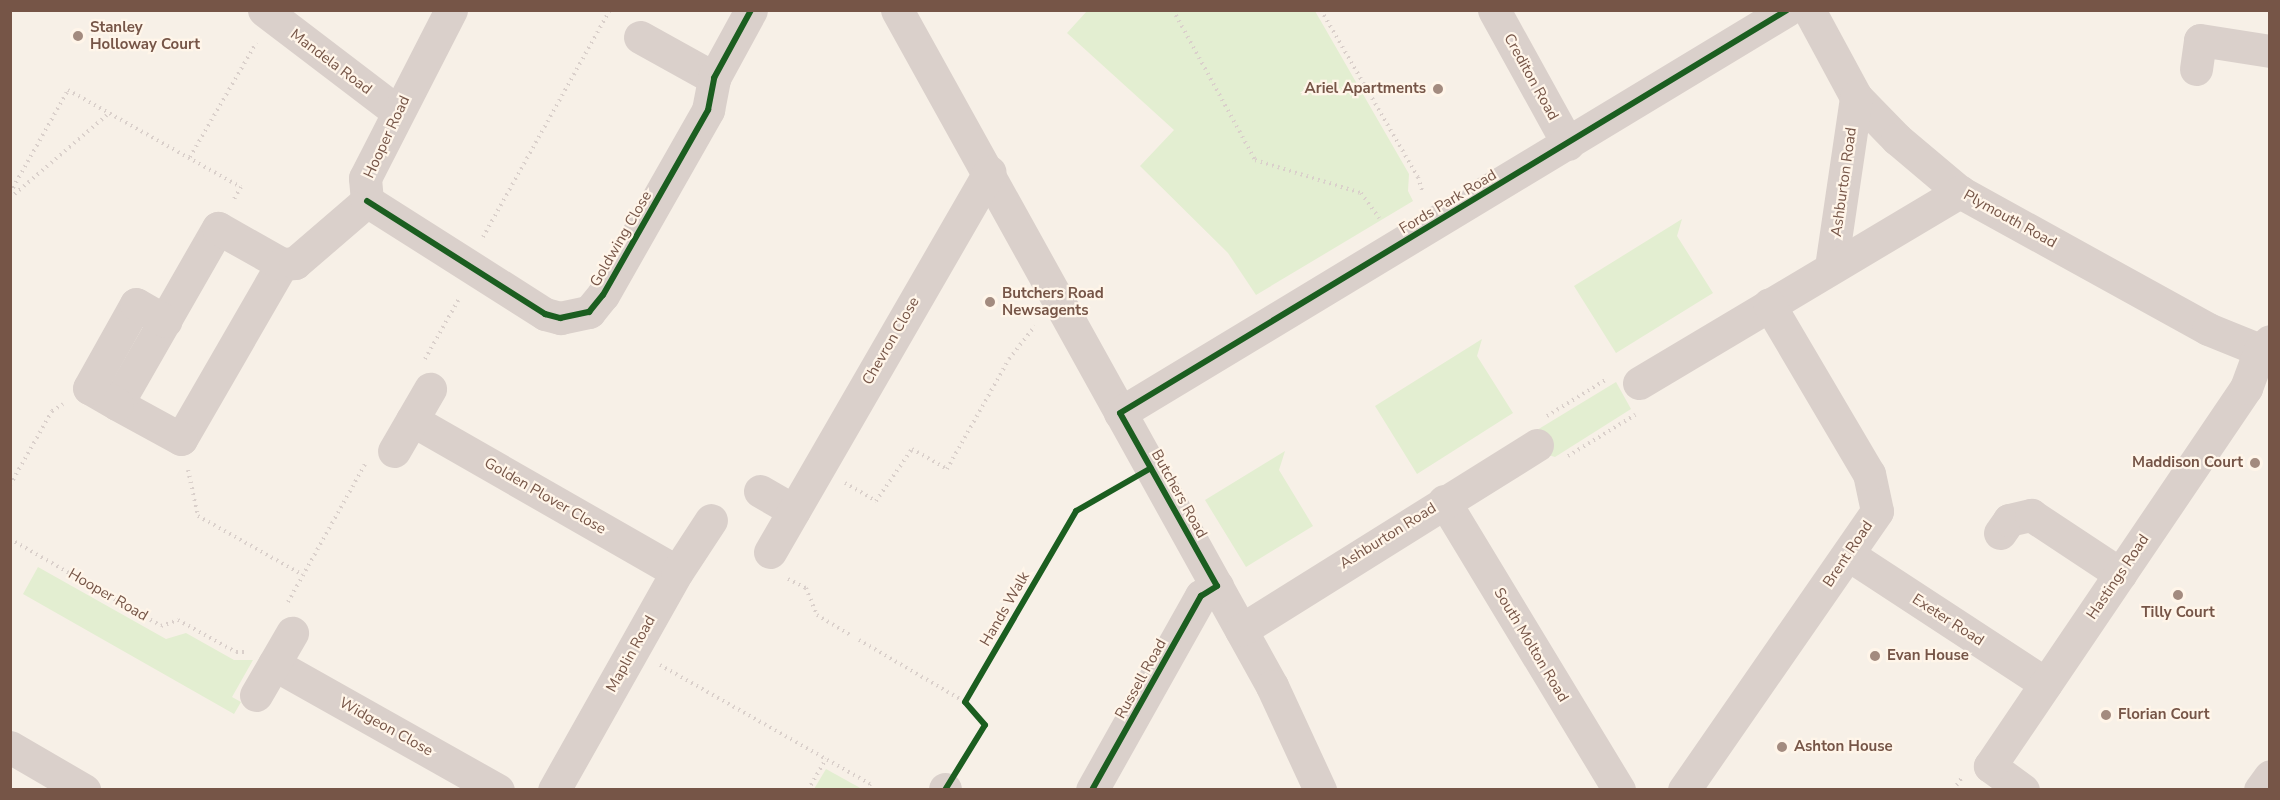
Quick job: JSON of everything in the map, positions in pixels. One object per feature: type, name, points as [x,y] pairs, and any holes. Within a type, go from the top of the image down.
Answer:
[{"type":"street","name":"Hooper Road","points":[[282,264],[295,263],[367,201],[365,178],[451,10]]},
{"type":"street","name":"Goldwing Close","points":[[367,201],[382,214],[472,266],[545,314],[567,318],[589,312],[603,296],[708,110],[714,78],[751,10]]},
{"type":"street","name":"Butchers Road","points":[[897,10],[989,172],[1054,295],[1272,686],[1320,789]]},
{"type":"street","name":"Crediton Road","points":[[1494,10],[1568,144]]},
{"type":"street","name":"Fords Park Road","points":[[1120,413],[1787,10]]},
{"type":"street","name":"Plymouth Road","points":[[1809,10],[1856,97],[1896,140],[1960,192],[2208,329],[2265,346]]},
{"type":"street","name":"Mandela Road","points":[[268,13],[398,112]]},
{"type":"street","points":[[640,37],[714,78]]},
{"type":"street","points":[[2198,55],[2270,51]]},
{"type":"street","name":"Ashburton Road","points":[[1831,267],[1856,97]]},
{"type":"street","name":"Chevron Close","points":[[770,552],[989,172]]},
{"type":"street","name":"Ashburton Road","points":[[1635,385],[1960,192]]},
{"type":"street","points":[[117,404],[165,321],[218,228],[282,264],[182,440],[117,404],[89,388],[136,304],[165,321]]},
{"type":"street","name":"Brent Road","points":[[1683,789],[1849,555],[1877,511],[1869,474],[1769,304]]},
{"type":"street","name":"Hastings Road","points":[[2023,789],[1990,766],[2246,388],[2265,346]]},
{"type":"street","points":[[380,457],[412,420],[425,379]]},
{"type":"street","name":"Golden Plover Close","points":[[412,420],[677,572]]},
{"type":"street","name":"Ashburton Road","points":[[1241,630],[1444,501],[1537,445]]},
{"type":"street","points":[[760,491],[794,511]]},
{"type":"street","name":"South Molton Road","points":[[1444,501],[1619,789]]},
{"type":"street","points":[[2000,533],[2009,520],[2031,515],[2120,574]]},
{"type":"street","name":"Maplin Road","points":[[555,789],[677,572],[711,520]]},
{"type":"street","name":"Exeter Road","points":[[1849,555],[2046,684]]},
{"type":"street","name":"Russell Road","points":[[1092,789],[1201,596],[1216,586]]},
{"type":"street","points":[[256,695],[261,658],[289,618]]},
{"type":"street","name":"Widgeon Close","points":[[261,658],[498,789]]},
{"type":"street","points":[[10,747],[84,789]]},
{"type":"street","points":[[2260,789],[2270,776]]},
{"type":"path","points":[[425,379],[472,266],[610,10]]},
{"type":"path","points":[[1173,10],[1255,160],[1361,193],[1399,245]]},
{"type":"path","points":[[1321,10],[1418,177],[1434,224]]},
{"type":"path","points":[[190,157],[268,13]]},
{"type":"path","points":[[10,195],[68,90],[241,187],[218,228]]},
{"type":"path","points":[[10,195],[109,112]]},
{"type":"path","points":[[819,467],[876,501],[912,449],[947,469],[1010,359],[1054,295]]},
{"type":"path","points":[[1620,371],[1635,385],[1644,409],[1551,467],[1537,445],[1527,428],[1620,371]]},
{"type":"path","points":[[10,485],[52,411],[89,388]]},
{"type":"path","points":[[182,440],[198,516],[303,575]]},
{"type":"path","points":[[289,618],[303,575],[380,457]]},
{"type":"path","points":[[806,588],[817,615],[852,636]]},
{"type":"path","points":[[859,640],[965,702],[985,725],[945,789]]},
{"type":"path","points":[[633,650],[870,784],[867,789]]},
{"type":"path","points":[[808,789],[826,759]]},
{"type":"green space","points":[[1087,11],[1315,11],[1409,174],[1408,191],[1413,201],[1256,295],[1228,253],[1140,166],[1174,130],[1067,33]]},
{"type":"green space","points":[[1682,219],[1677,236],[1713,293],[1616,353],[1574,286]]},
{"type":"green space","points":[[1482,339],[1477,356],[1513,413],[1417,474],[1375,406]]},
{"type":"green space","points":[[1616,382],[1631,409],[1555,457],[1548,455],[1537,430]]},
{"type":"green space","points":[[1285,451],[1279,470],[1313,526],[1246,567],[1205,500]]},
{"type":"green space","points":[[38,567],[166,639],[186,633],[234,660],[253,660],[232,697],[241,702],[234,714],[23,594]]},
{"type":"green space","points":[[826,769],[862,789],[814,789]]},
{"type":"cycle path","points":[[367,201],[545,314],[560,318],[589,312],[603,295],[708,110],[714,78],[751,10]]},
{"type":"cycle path","points":[[1092,790],[1201,596],[1217,586],[1120,413],[1787,10]]},
{"type":"cycle path","name":"Hands Walk","points":[[945,790],[985,725],[965,702],[1076,511],[1151,468]]},
{"type":"place","name":"Stanley Holloway Court","points":[[78,36]]},
{"type":"place","name":"Ariel Apartments","points":[[1438,89]]},
{"type":"place","name":"Butchers Road Newsagents","points":[[990,302]]},
{"type":"place","name":"Maddison Court","points":[[2255,463]]},
{"type":"place","name":"Tilly Court","points":[[2178,595]]},
{"type":"place","name":"Evan House","points":[[1875,656]]},
{"type":"place","name":"Florian Court","points":[[2106,715]]},
{"type":"place","name":"Ashton House","points":[[1782,747]]}]
